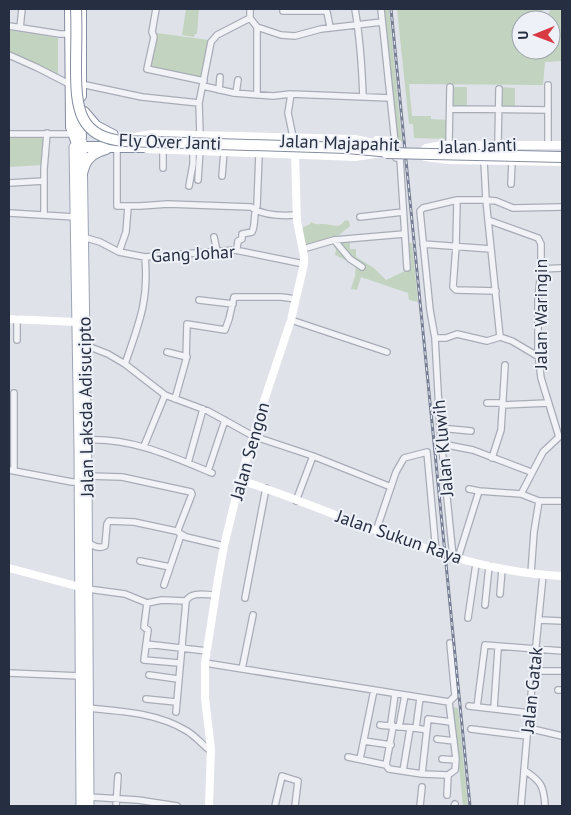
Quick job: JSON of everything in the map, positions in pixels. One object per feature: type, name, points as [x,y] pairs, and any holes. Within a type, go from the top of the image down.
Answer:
[{"type":"highway","name":"Jalan Laksda Adisucipto","points":[[70,9],[70,34],[76,46]]},
{"type":"highway","name":"Fly Over Janti","points":[[76,9],[77,102],[86,124],[100,135],[124,141],[347,148]]},
{"type":"highway","name":"Jalan Laksda Adisucipto","points":[[75,138],[76,46],[81,9]]},
{"type":"highway","name":"Jalan Laksda Adisucipto","points":[[75,138],[80,107],[76,84]]},
{"type":"highway","points":[[80,107],[96,126],[117,142],[91,156],[85,163],[82,174]]},
{"type":"highway","name":"Jalan Majapahit","points":[[75,138],[156,145],[346,154],[394,148]]},
{"type":"highway","name":"Jalan Majapahit","points":[[156,145],[562,150]]},
{"type":"highway","name":"Jalan Majapahit","points":[[347,148],[394,148],[562,157]]},
{"type":"main road","name":"Jalan Laksda Adisucipto","points":[[75,138],[82,174],[77,322],[83,433]]},
{"type":"main road","name":"Jalan Laksda Adisucipto","points":[[75,138],[75,217]]},
{"type":"main road","name":"Jalan Laksda Adisucipto","points":[[75,138],[73,212],[81,241],[86,345],[83,479],[89,802]]},
{"type":"main road","name":"Jalan Laksda Adisucipto","points":[[81,806],[80,676],[88,542],[83,479]]},
{"type":"street","points":[[20,28],[22,9]]},
{"type":"street","points":[[156,9],[152,32],[154,37],[147,69],[204,84],[219,90],[236,93],[390,98]]},
{"type":"street","points":[[250,9],[250,18],[257,27],[281,35],[295,36],[330,27],[382,22]]},
{"type":"street","points":[[355,9],[358,24],[360,67],[363,76],[363,97]]},
{"type":"street","points":[[381,9],[394,148],[396,158],[400,158],[407,268]]},
{"type":"street","points":[[283,12],[325,11],[327,12],[330,27]]},
{"type":"street","points":[[200,134],[199,103],[212,40],[217,35],[250,18]]},
{"type":"street","points":[[9,26],[70,34]]},
{"type":"street","points":[[257,27],[257,94]]},
{"type":"street","points":[[9,55],[76,84],[142,97],[199,103]]},
{"type":"street","points":[[219,90],[220,77]]},
{"type":"street","points":[[236,93],[238,80]]},
{"type":"street","points":[[543,162],[548,110],[548,85]]},
{"type":"street","points":[[448,160],[443,153],[449,144],[450,87]]},
{"type":"street","points":[[498,144],[499,89]]},
{"type":"street","points":[[291,94],[288,113],[293,138]]},
{"type":"street","points":[[450,109],[548,110]]},
{"type":"street","points":[[9,134],[47,134],[75,138]]},
{"type":"street","points":[[44,215],[47,134]]},
{"type":"street","points":[[134,142],[153,134],[200,134],[355,139],[394,148]]},
{"type":"street","points":[[242,136],[242,153]]},
{"type":"street","points":[[355,139],[361,148],[360,154],[355,157]]},
{"type":"street","points":[[117,142],[117,206],[188,204],[251,207],[255,210],[271,214],[296,215]]},
{"type":"street","name":"Jalan Janti","points":[[562,145],[449,144],[426,148],[420,153],[425,158],[448,160],[562,162]]},
{"type":"street","points":[[163,168],[156,145],[224,152],[355,157],[394,148]]},
{"type":"street","points":[[196,150],[198,180]]},
{"type":"street","points":[[189,186],[196,150]]},
{"type":"street","points":[[222,176],[224,152]]},
{"type":"street","points":[[235,250],[238,241],[242,239],[242,234],[252,232],[254,227],[257,206],[258,154]]},
{"type":"street","name":"Jalan Sengon","points":[[209,806],[211,749],[205,698],[205,664],[224,546],[253,436],[291,320],[304,264],[296,215],[295,155]]},
{"type":"street","points":[[484,161],[486,200],[500,337]]},
{"type":"street","points":[[511,184],[512,161]]},
{"type":"street","points":[[9,183],[44,181]]},
{"type":"street","points":[[457,200],[454,289],[496,291]]},
{"type":"street","points":[[491,249],[423,244],[421,210],[457,200],[496,201],[513,208],[562,207]]},
{"type":"street","points":[[119,252],[126,232],[128,207]]},
{"type":"street","points":[[360,217],[403,212]]},
{"type":"street","points":[[9,213],[75,217]]},
{"type":"street","name":"Jalan Waringin","points":[[488,220],[538,238],[541,244],[538,300],[541,378],[560,438],[543,452],[520,494]]},
{"type":"street","points":[[303,249],[334,240],[404,234]]},
{"type":"street","points":[[214,237],[217,251]]},
{"type":"street","points":[[334,240],[350,259],[362,267]]},
{"type":"street","name":"Gang Johar","points":[[81,241],[100,242],[119,252],[145,257],[235,250],[304,264]]},
{"type":"street","name":"Jalan Kluwih","points":[[423,244],[435,338],[440,428],[456,558]]},
{"type":"street","points":[[125,364],[144,308],[147,282],[145,257]]},
{"type":"street","points":[[541,269],[562,268]]},
{"type":"street","points":[[175,399],[186,357],[187,324],[225,330],[234,297],[281,297],[296,299]]},
{"type":"street","points":[[199,300],[233,304]]},
{"type":"street","points":[[9,319],[77,322]]},
{"type":"street","points":[[17,320],[17,340]]},
{"type":"street","points":[[291,320],[387,352]]},
{"type":"street","points":[[435,338],[446,338],[457,334],[487,340],[500,337],[512,341],[539,357]]},
{"type":"street","points":[[86,345],[108,354],[125,364],[165,395],[202,409],[253,436],[312,456],[391,487]]},
{"type":"street","points":[[168,352],[186,357]]},
{"type":"street","points":[[492,458],[499,437],[504,365]]},
{"type":"street","points":[[14,393],[11,471],[72,482],[83,479],[122,477],[191,492],[192,494],[164,585]]},
{"type":"street","points":[[144,446],[165,395]]},
{"type":"street","points":[[488,403],[548,403]]},
{"type":"street","points":[[188,463],[202,409]]},
{"type":"street","points":[[83,433],[144,446],[210,472],[225,420]]},
{"type":"street","points":[[440,428],[471,431]]},
{"type":"street","points":[[442,444],[473,450],[531,472]]},
{"type":"street","points":[[376,531],[391,487],[404,458],[427,452],[436,552]]},
{"type":"street","points":[[296,501],[312,456]]},
{"type":"street","name":"Jalan Sukun Raya","points":[[240,480],[266,488],[376,531],[476,564],[562,576]]},
{"type":"street","points":[[245,598],[266,488]]},
{"type":"street","points":[[469,489],[520,494],[539,500],[562,502]]},
{"type":"street","points":[[456,558],[479,491]]},
{"type":"street","points":[[531,573],[539,500]]},
{"type":"street","points":[[88,542],[92,546],[105,546],[107,524],[109,521],[126,521],[176,531],[224,546]]},
{"type":"street","points":[[140,561],[170,566]]},
{"type":"street","points":[[468,618],[476,564]]},
{"type":"street","points":[[485,605],[489,566]]},
{"type":"street","points":[[9,568],[84,588],[125,594],[147,603],[162,600],[186,601]]},
{"type":"street","points":[[500,594],[502,568]]},
{"type":"street","name":"Jalan Gatak","points":[[522,806],[543,574]]},
{"type":"street","points":[[176,712],[186,601],[189,596],[194,594],[216,595]]},
{"type":"street","points":[[147,603],[144,627],[148,630],[144,658],[146,661],[179,663]]},
{"type":"street","points":[[242,669],[253,615]]},
{"type":"street","points":[[539,620],[562,622]]},
{"type":"street","points":[[146,644],[207,651]]},
{"type":"street","points":[[449,702],[455,696],[450,644]]},
{"type":"street","points":[[477,707],[484,646],[562,651]]},
{"type":"street","points":[[494,708],[498,648]]},
{"type":"street","points":[[205,664],[449,702]]},
{"type":"street","points":[[534,670],[562,671]]},
{"type":"street","points":[[9,673],[80,676]]},
{"type":"street","points":[[148,675],[178,679]]},
{"type":"street","points":[[360,759],[374,690]]},
{"type":"street","points":[[396,694],[391,722],[396,727]]},
{"type":"street","points":[[386,766],[405,695]]},
{"type":"street","points":[[403,772],[420,698]]},
{"type":"street","points":[[146,699],[176,702]]},
{"type":"street","points":[[348,757],[403,772],[448,775],[455,770],[456,760],[449,702]]},
{"type":"street","points":[[469,706],[530,713]]},
{"type":"street","points":[[88,708],[140,714],[165,721],[188,731],[208,749],[211,749]]},
{"type":"street","points":[[422,774],[428,719],[451,722]]},
{"type":"street","points":[[380,725],[427,730]]},
{"type":"street","points":[[528,728],[562,736]]},
{"type":"street","points":[[471,730],[527,736]]},
{"type":"street","points":[[437,739],[454,741]]},
{"type":"street","points":[[364,741],[391,745]]},
{"type":"street","points":[[442,759],[456,760]]},
{"type":"street","points":[[524,770],[542,786],[545,806]]},
{"type":"street","points":[[447,795],[448,775]]},
{"type":"street","points":[[116,806],[118,776]]},
{"type":"street","points":[[275,806],[282,776],[298,781],[295,806]]},
{"type":"street","points":[[420,806],[422,787]]},
{"type":"street","points":[[89,802],[116,798],[177,806]]},
{"type":"green space","points":[[186,9],[199,9],[197,34],[194,37],[182,35]]},
{"type":"green space","points":[[384,9],[389,9],[402,142],[397,142]]},
{"type":"green space","points":[[397,9],[543,9],[511,10],[511,60],[561,60],[561,10],[550,10],[562,9],[562,61],[545,62],[543,85],[409,84],[412,116],[431,116],[431,119],[448,120],[447,139],[414,138],[413,124],[409,124]]},
{"type":"green space","points":[[9,30],[58,38],[58,76],[9,52]]},
{"type":"green space","points":[[157,33],[208,40],[202,78],[150,67]]},
{"type":"green space","points":[[453,87],[467,87],[467,107],[453,107]]},
{"type":"green space","points":[[501,87],[515,88],[515,107],[501,107]]},
{"type":"green space","points":[[9,133],[47,134],[43,165],[9,167]]},
{"type":"green space","points":[[345,220],[349,221],[350,226],[339,235],[304,247],[300,229],[311,222],[338,226]]},
{"type":"green space","points":[[338,240],[342,240],[343,243],[350,243],[350,249],[356,249],[356,257],[374,268],[386,280],[411,268],[409,243],[412,243],[418,302],[409,300],[408,293],[361,277],[357,290],[351,289],[356,265],[335,255],[336,249],[334,246]]},
{"type":"green space","points":[[453,707],[458,708],[468,806],[463,806]]},
{"type":"railway","points":[[391,9],[470,806]]}]
